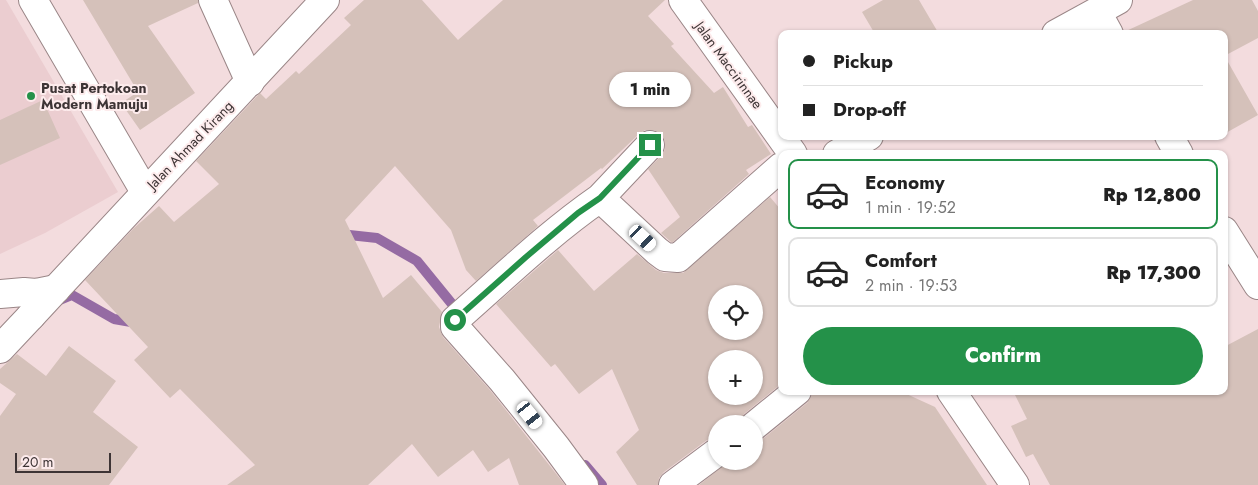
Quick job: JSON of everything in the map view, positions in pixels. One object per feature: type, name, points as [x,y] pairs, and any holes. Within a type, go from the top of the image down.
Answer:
[{"type":"street","points":[[33,0],[145,192]]},
{"type":"street","points":[[213,0],[250,82]]},
{"type":"street","name":"Jalan Ahmad Kirang","points":[[0,349],[325,0]]},
{"type":"street","name":"Jalan Maccirinnae","points":[[683,0],[778,133]]},
{"type":"street","points":[[1067,30],[1108,15]]},
{"type":"street","points":[[844,150],[862,140]]},
{"type":"street","points":[[584,485],[502,380],[466,342],[454,323],[526,257],[578,213],[600,198],[650,145]]},
{"type":"street","points":[[600,198],[657,251],[665,257],[678,258],[778,170]]},
{"type":"street","points":[[1228,237],[1258,285]]},
{"type":"street","points":[[0,294],[36,293],[56,290]]},
{"type":"street","points":[[763,419],[792,395]]},
{"type":"street","points":[[955,395],[1015,485]]},
{"type":"street","points":[[673,485],[708,460]]},
{"type":"shaded area","name":"Pusat Pertokoan Modern Mamuju","points":[[0,0],[6,0],[118,192],[45,233],[0,254]]},
{"type":"building","points":[[83,0],[198,0],[198,3],[148,26],[195,93],[140,130],[121,103],[138,92]]},
{"type":"building","points":[[364,0],[422,0],[458,40],[503,0],[665,0],[648,16],[674,44],[671,46],[714,93],[723,87],[748,127],[752,125],[771,154],[746,170],[749,174],[671,242],[661,233],[680,217],[648,169],[662,155],[665,149],[665,141],[661,134],[654,130],[645,130],[602,169],[533,220],[538,226],[476,281],[466,270],[451,230],[395,166],[345,220],[383,298],[411,275],[442,312],[439,327],[443,337],[490,390],[565,485],[519,485],[509,458],[488,472],[473,450],[438,477],[412,444],[368,485],[227,485],[255,465],[180,389],[170,398],[134,360],[148,347],[85,280],[134,228],[159,206],[174,222],[219,184],[196,161],[260,93],[266,99],[296,71],[299,74],[351,25],[344,18]]},
{"type":"building","points":[[883,0],[919,0],[937,30],[873,30],[862,12]]},
{"type":"building","points":[[1193,0],[1252,0],[1258,11],[1258,38],[1228,54],[1228,30],[1128,30]]},
{"type":"building","points":[[1228,62],[1258,115],[1228,132]]},
{"type":"building","points":[[43,100],[60,138],[0,165],[0,120]]},
{"type":"building","points":[[770,197],[778,206],[778,386],[763,399],[763,350],[708,350],[708,405],[755,405],[744,415],[708,415],[708,440],[664,472],[659,478],[658,485],[637,485],[616,452],[639,430],[612,369],[579,394],[555,364],[551,367],[496,304],[558,250],[594,291],[637,254],[656,270],[664,273],[683,273]]},
{"type":"building","points":[[1258,329],[1258,485],[1050,485],[1033,454],[1026,457],[1011,426],[1027,419],[1015,395],[1228,395],[1228,345]]},
{"type":"building","points":[[69,346],[116,381],[93,412],[138,447],[109,485],[0,485],[0,416],[16,394],[0,383],[0,369],[17,354],[46,376]]},
{"type":"building","points":[[812,395],[909,395],[935,407],[987,485],[699,485],[718,470],[763,470],[764,438],[807,403]]},
{"type":"waterway","points":[[340,234],[377,238],[417,261],[461,315]]},
{"type":"waterway","points":[[55,302],[72,295],[114,319],[137,323]]},
{"type":"waterway","points":[[585,465],[602,485]]},
{"type":"place","name":"Pusat Pertokoan Modern Mamuju","points":[[31,96]]},
{"type":"route","points":[[455,320],[578,213],[600,198],[650,145]]}]
